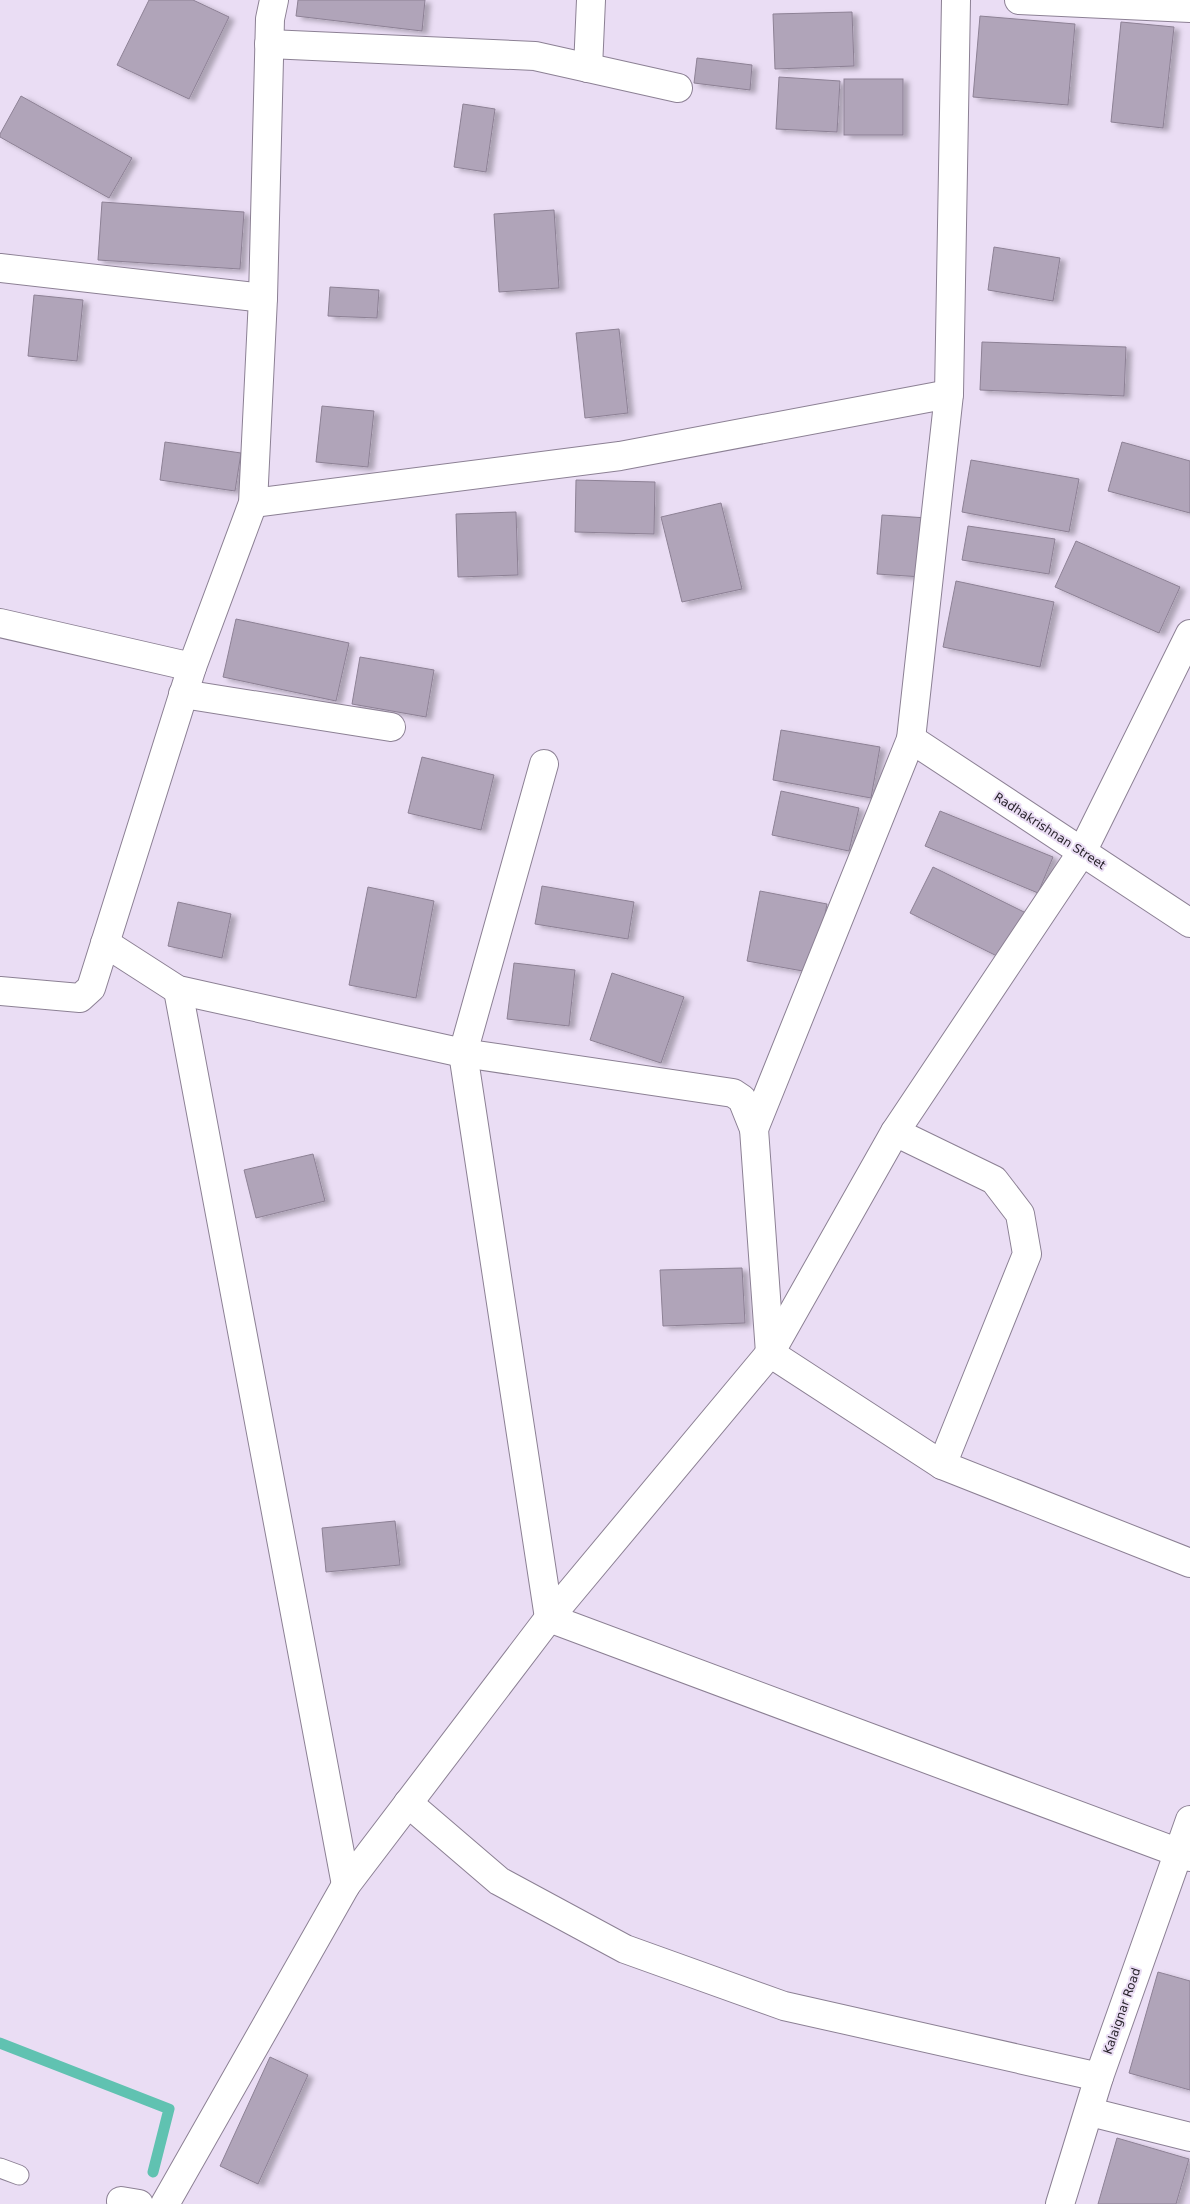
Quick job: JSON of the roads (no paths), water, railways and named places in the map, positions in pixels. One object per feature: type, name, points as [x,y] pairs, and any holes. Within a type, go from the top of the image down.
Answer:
[{"type":"street","points":[[0,991],[80,998],[92,988],[104,943],[183,694],[253,503],[263,298],[270,19],[274,0]]},
{"type":"street","points":[[588,68],[591,0]]},
{"type":"street","points":[[754,1128],[911,739],[949,394],[956,0]]},
{"type":"street","points":[[1019,0],[1190,8]]},
{"type":"street","points":[[269,44],[535,56],[678,88]]},
{"type":"street","points":[[0,268],[263,298]]},
{"type":"street","points":[[253,503],[620,456],[949,394]]},
{"type":"street","points":[[0,623],[192,667]]},
{"type":"street","points":[[165,2204],[346,1885],[549,1618],[770,1353],[895,1132],[1082,852],[1190,634]]},
{"type":"street","points":[[183,694],[391,727]]},
{"type":"street","name":"Radhakrishnan Street","points":[[911,739],[1190,923]]},
{"type":"street","points":[[544,764],[463,1053],[549,1618]]},
{"type":"street","points":[[104,943],[178,990],[463,1053],[733,1093],[742,1100],[754,1128],[770,1353]]},
{"type":"street","points":[[178,990],[346,1885]]},
{"type":"street","points":[[895,1132],[994,1180],[1020,1214],[1027,1254],[942,1465]]},
{"type":"street","points":[[770,1353],[942,1465],[1190,1563]]},
{"type":"street","points":[[549,1618],[1184,1855]]},
{"type":"street","points":[[408,1803],[499,1881],[625,1949],[784,2006],[1099,2077]]},
{"type":"street","name":"Kalaignar Road","points":[[1060,2204],[1090,2112],[1099,2077],[1184,1855],[1190,1820]]},
{"type":"street","points":[[1090,2112],[1190,2137]]},
{"type":"lane","points":[[0,2168],[19,2175]]},
{"type":"waterway","points":[[0,2043],[169,2109],[153,2172]]}]
